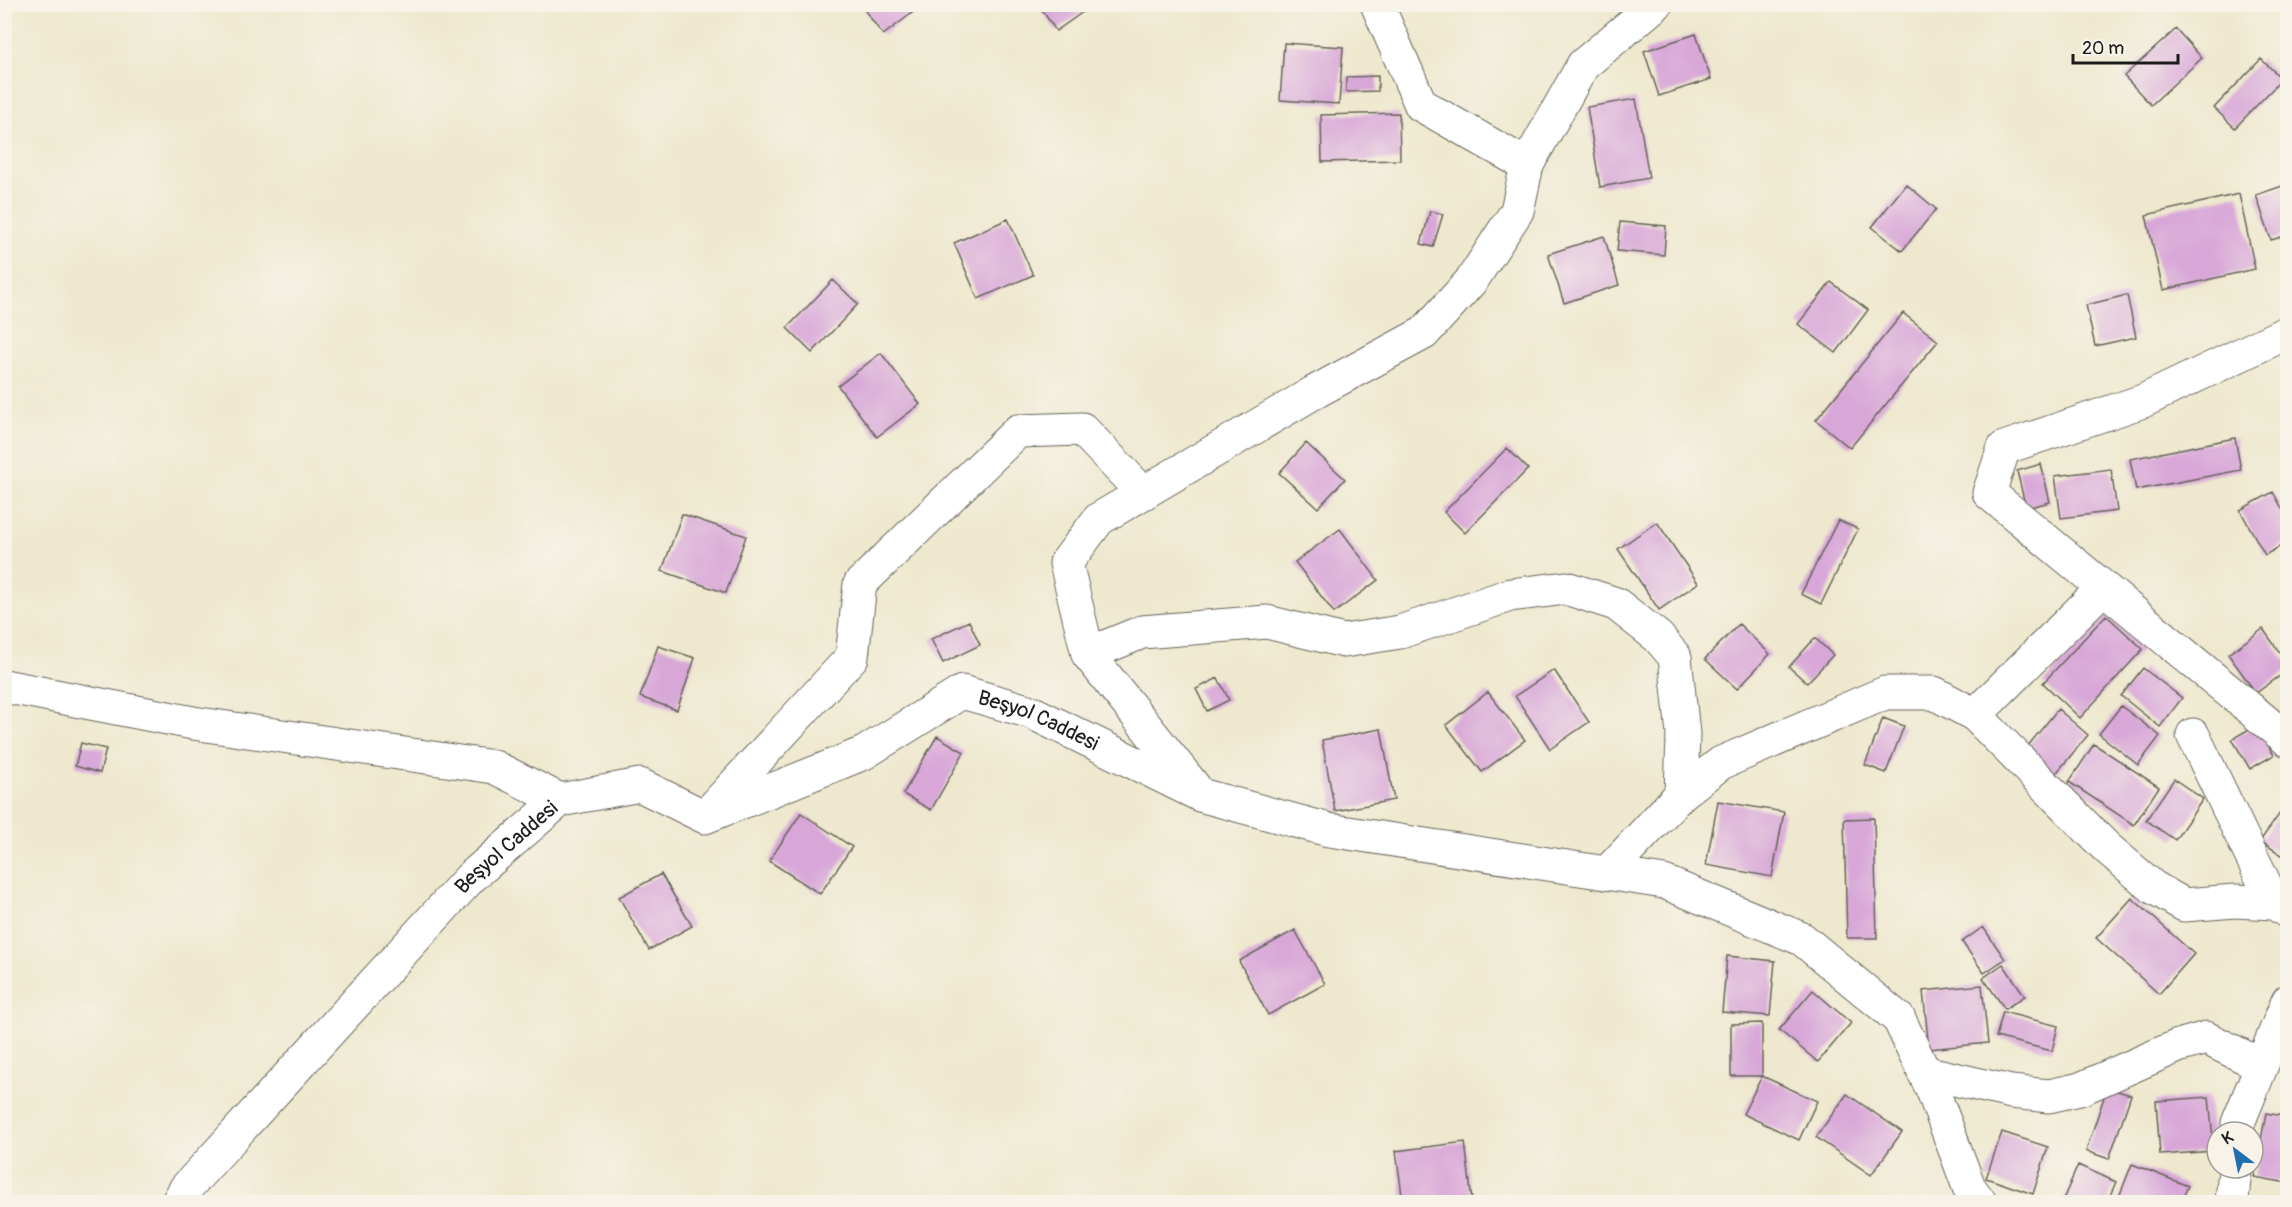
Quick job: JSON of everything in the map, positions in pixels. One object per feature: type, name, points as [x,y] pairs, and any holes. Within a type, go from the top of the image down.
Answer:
[{"type":"street","points":[[1377,4],[1421,105],[1527,165]]},
{"type":"street","points":[[1200,795],[1088,654],[1066,563],[1099,519],[1313,393],[1424,333],[1472,280],[1517,211],[1527,165],[1583,65],[1656,4]]},
{"type":"street","points":[[2288,332],[2143,401],[2004,448],[1989,493],[2288,740]]},
{"type":"street","points":[[705,817],[852,657],[860,584],[1018,431],[1082,429],[1143,493]]},
{"type":"street","points":[[1088,654],[1142,632],[1267,622],[1344,641],[1400,632],[1510,595],[1566,588],[1617,604],[1659,637],[1675,657],[1683,734],[1681,794]]},
{"type":"street","points":[[1975,715],[2103,588]]},
{"type":"street","points":[[4,686],[194,723],[494,767],[560,800]]},
{"type":"street","name":"Beşyol Caddesi","points":[[178,1203],[186,1188],[470,878],[560,800],[640,785],[705,817],[864,753],[962,692],[1031,712],[1200,795],[1329,830],[1664,882],[1802,939],[1899,1018],[1924,1072],[1969,1187],[1980,1203]]},
{"type":"street","points":[[1607,873],[1681,794],[1721,763],[1885,693],[1934,693],[1975,715],[2107,848],[2153,888],[2184,905],[2235,901],[2281,908]]},
{"type":"street","points":[[2193,735],[2281,908]]},
{"type":"street","points":[[2239,1120],[2288,1001]]},
{"type":"street","points":[[1924,1072],[2011,1092],[2049,1096],[2080,1089],[2178,1046],[2206,1038],[2261,1065]]},
{"type":"street","points":[[2232,1203],[2234,1180]]},
{"type":"building","points":[[860,4],[924,4],[883,35]]},
{"type":"building","points":[[1038,4],[1094,4],[1056,31]]},
{"type":"building","points":[[2176,29],[2202,58],[2151,105],[2124,76]]},
{"type":"building","points":[[1696,34],[1711,79],[1659,96],[1644,51]]},
{"type":"building","points":[[1284,43],[1343,47],[1339,104],[1280,100]]},
{"type":"building","points":[[2261,59],[2282,79],[2235,128],[2214,108]]},
{"type":"building","points":[[1378,76],[1378,91],[1346,92],[1346,77]]},
{"type":"building","points":[[1636,99],[1649,178],[1600,187],[1587,107]]},
{"type":"building","points":[[1399,113],[1400,160],[1322,162],[1321,115]]},
{"type":"building","points":[[1906,184],[1936,209],[1902,251],[1872,227]]},
{"type":"building","points":[[2288,184],[2288,235],[2271,240],[2256,195]]},
{"type":"building","points":[[2239,194],[2255,269],[2163,290],[2146,215]]},
{"type":"building","points":[[1430,211],[1443,214],[1433,247],[1421,244]]},
{"type":"building","points":[[1008,219],[1033,275],[978,299],[954,243]]},
{"type":"building","points":[[1620,222],[1666,226],[1664,255],[1617,251]]},
{"type":"building","points":[[1604,236],[1619,285],[1564,303],[1548,254]]},
{"type":"building","points":[[833,280],[858,304],[812,353],[787,328]]},
{"type":"building","points":[[1831,282],[1868,310],[1836,353],[1798,324]]},
{"type":"building","points":[[2127,295],[2136,337],[2095,346],[2086,305]]},
{"type":"building","points":[[1903,313],[1938,341],[1850,448],[1816,420]]},
{"type":"building","points":[[881,353],[920,404],[877,437],[838,386]]},
{"type":"building","points":[[2235,438],[2241,470],[2136,490],[2130,459]]},
{"type":"building","points":[[1306,443],[1345,479],[1318,508],[1279,473]]},
{"type":"building","points":[[1507,448],[1528,469],[1465,533],[1444,512]]},
{"type":"building","points":[[2041,464],[2050,502],[2026,508],[2017,471]]},
{"type":"building","points":[[2111,469],[2117,511],[2061,518],[2055,476]]},
{"type":"building","points":[[2273,492],[2288,519],[2288,542],[2265,555],[2240,510]]},
{"type":"building","points":[[682,514],[746,536],[726,593],[662,571]]},
{"type":"building","points":[[1838,520],[1858,529],[1821,604],[1801,594]]},
{"type":"building","points":[[1657,522],[1698,583],[1659,610],[1618,549]]},
{"type":"building","points":[[1340,529],[1378,580],[1334,613],[1295,562]]},
{"type":"building","points":[[2106,615],[2143,649],[2080,718],[2043,683]]},
{"type":"building","points":[[969,621],[980,645],[943,663],[931,639]]},
{"type":"building","points":[[1739,624],[1770,654],[1737,689],[1705,659]]},
{"type":"building","points":[[2263,629],[2288,664],[2288,670],[2256,693],[2228,654]]},
{"type":"building","points":[[1815,638],[1833,655],[1807,683],[1789,667]]},
{"type":"building","points":[[658,646],[695,658],[677,710],[640,697]]},
{"type":"building","points":[[2143,668],[2182,698],[2160,727],[2121,696]]},
{"type":"building","points":[[1554,670],[1589,722],[1550,749],[1515,696]]},
{"type":"building","points":[[1218,678],[1229,700],[1207,711],[1196,689]]},
{"type":"building","points":[[1488,692],[1525,740],[1482,772],[1446,725]]},
{"type":"building","points":[[2121,706],[2160,736],[2138,765],[2099,734]]},
{"type":"building","points":[[2058,709],[2088,735],[2048,783],[2018,758]]},
{"type":"building","points":[[1883,718],[1904,726],[1886,773],[1865,765]]},
{"type":"building","points":[[2256,725],[2274,755],[2250,769],[2232,739]]},
{"type":"building","points":[[1381,729],[1394,800],[1335,811],[1322,740]]},
{"type":"building","points":[[937,736],[964,752],[931,810],[903,794]]},
{"type":"building","points":[[81,743],[106,749],[100,773],[75,766]]},
{"type":"building","points":[[2094,744],[2159,787],[2134,825],[2069,782]]},
{"type":"building","points":[[2174,779],[2203,799],[2175,840],[2146,820]]},
{"type":"building","points":[[1718,801],[1784,812],[1772,877],[1706,865]]},
{"type":"building","points":[[2288,802],[2288,859],[2260,841]]},
{"type":"building","points":[[801,813],[852,847],[820,894],[769,861]]},
{"type":"building","points":[[1874,818],[1877,938],[1847,938],[1844,819]]},
{"type":"building","points":[[661,874],[692,926],[649,950],[619,897]]},
{"type":"building","points":[[2132,898],[2194,954],[2159,994],[2096,938]]},
{"type":"building","points":[[1983,927],[2005,959],[1984,973],[1962,942]]},
{"type":"building","points":[[1295,930],[1325,984],[1268,1015],[1239,961]]},
{"type":"building","points":[[1727,956],[1775,961],[1770,1016],[1722,1012]]},
{"type":"building","points":[[2003,964],[2025,996],[2005,1009],[1983,978]]},
{"type":"building","points":[[1982,985],[1988,1043],[1929,1049],[1923,991]]},
{"type":"building","points":[[1813,990],[1851,1023],[1818,1062],[1779,1030]]},
{"type":"building","points":[[2003,1012],[2058,1026],[2052,1051],[1996,1037]]},
{"type":"building","points":[[1762,1023],[1762,1076],[1731,1076],[1731,1024]]},
{"type":"building","points":[[1762,1076],[1817,1101],[1799,1140],[1743,1114]]},
{"type":"building","points":[[2107,1088],[2131,1095],[2109,1159],[2086,1151]]},
{"type":"building","points":[[1847,1094],[1902,1132],[1871,1175],[1816,1137]]},
{"type":"building","points":[[2209,1097],[2211,1120],[2205,1120],[2205,1152],[2160,1155],[2156,1101]]},
{"type":"building","points":[[2266,1113],[2288,1117],[2288,1183],[2265,1179]]},
{"type":"building","points":[[2002,1132],[2048,1147],[2033,1194],[1986,1178]]},
{"type":"building","points":[[1465,1142],[1472,1201],[1403,1202],[1396,1151]]},
{"type":"building","points":[[2132,1164],[2188,1186],[2181,1202],[2117,1202]]},
{"type":"building","points":[[2078,1165],[2116,1182],[2107,1202],[2062,1202]]}]
